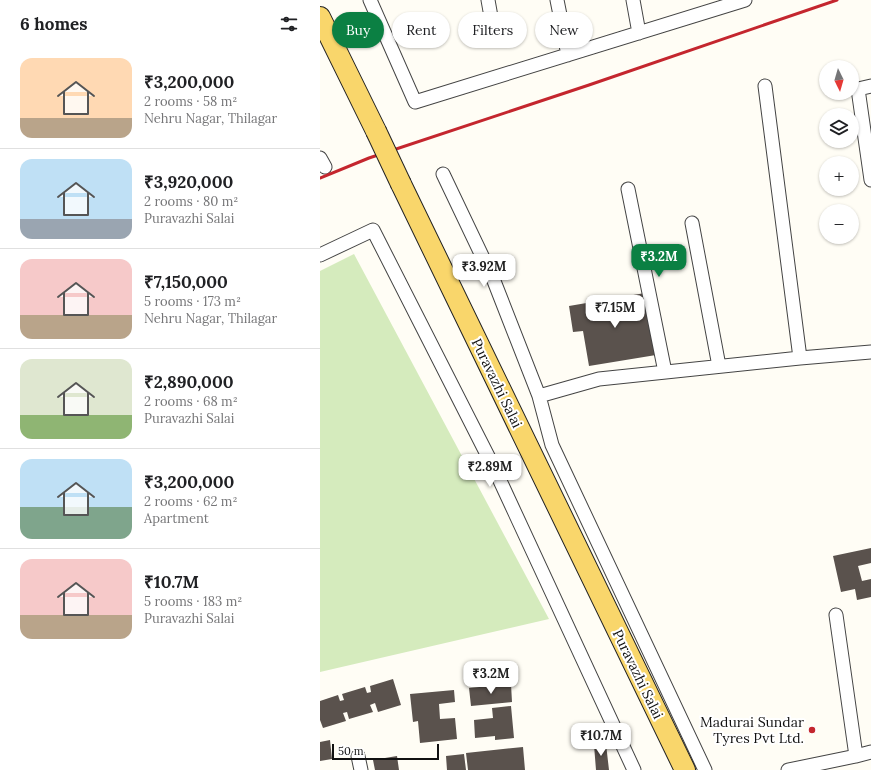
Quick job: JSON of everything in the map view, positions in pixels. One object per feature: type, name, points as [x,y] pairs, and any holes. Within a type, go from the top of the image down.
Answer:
[{"type":"main road","name":"Puravazhi Salai","points":[[320,17],[685,770]]},
{"type":"street","points":[[370,0],[415,102],[745,0]]},
{"type":"street","points":[[488,0],[490,12]]},
{"type":"street","points":[[557,0],[568,55]]},
{"type":"street","points":[[633,0],[639,33]]},
{"type":"street","points":[[764,86],[800,358]]},
{"type":"street","points":[[871,86],[858,89],[871,180]]},
{"type":"street","points":[[443,174],[494,281],[538,396],[552,445],[705,770]]},
{"type":"street","points":[[628,189],[665,372]]},
{"type":"street","points":[[692,223],[719,366]]},
{"type":"street","points":[[320,255],[373,230],[496,472],[634,770]]},
{"type":"street","points":[[538,396],[599,379],[871,352]]},
{"type":"street","points":[[836,615],[856,756]]},
{"type":"street","points":[[788,770],[871,752]]},
{"type":"street","points":[[358,756],[361,770]]},
{"type":"green space","points":[[354,254],[549,619],[320,672],[320,271]]},
{"type":"building","points":[[645,293],[656,355],[589,366],[583,331],[573,332],[569,306]]},
{"type":"building","points":[[871,548],[871,563],[858,566],[862,581],[871,579],[871,597],[857,600],[855,589],[841,592],[833,556]]},
{"type":"building","points":[[393,679],[401,705],[378,712],[375,703],[370,705],[373,712],[349,719],[347,712],[343,713],[346,721],[323,728],[320,720],[320,701],[338,695],[340,701],[344,700],[342,694],[365,687],[367,693],[371,692],[370,686]]},
{"type":"building","points":[[511,684],[512,702],[471,706],[469,688]]},
{"type":"building","points":[[454,690],[455,702],[439,704],[440,719],[455,718],[457,739],[420,743],[418,721],[413,722],[410,694]]},
{"type":"building","points":[[511,706],[514,738],[495,740],[495,736],[475,738],[474,720],[493,718],[492,708]]},
{"type":"building","points":[[330,740],[332,759],[320,761],[320,742]]},
{"type":"building","points":[[606,744],[609,770],[596,770],[594,745]]},
{"type":"building","points":[[523,747],[525,770],[468,770],[466,753]]},
{"type":"building","points":[[464,754],[466,770],[447,770],[446,756]]},
{"type":"building","points":[[397,756],[399,770],[375,770],[373,760]]},
{"type":"railway","points":[[320,178],[369,158],[589,85],[837,0]]},
{"type":"place","name":"Madurai Sundar Tyres Pvt Ltd.","points":[[812,730]]}]
